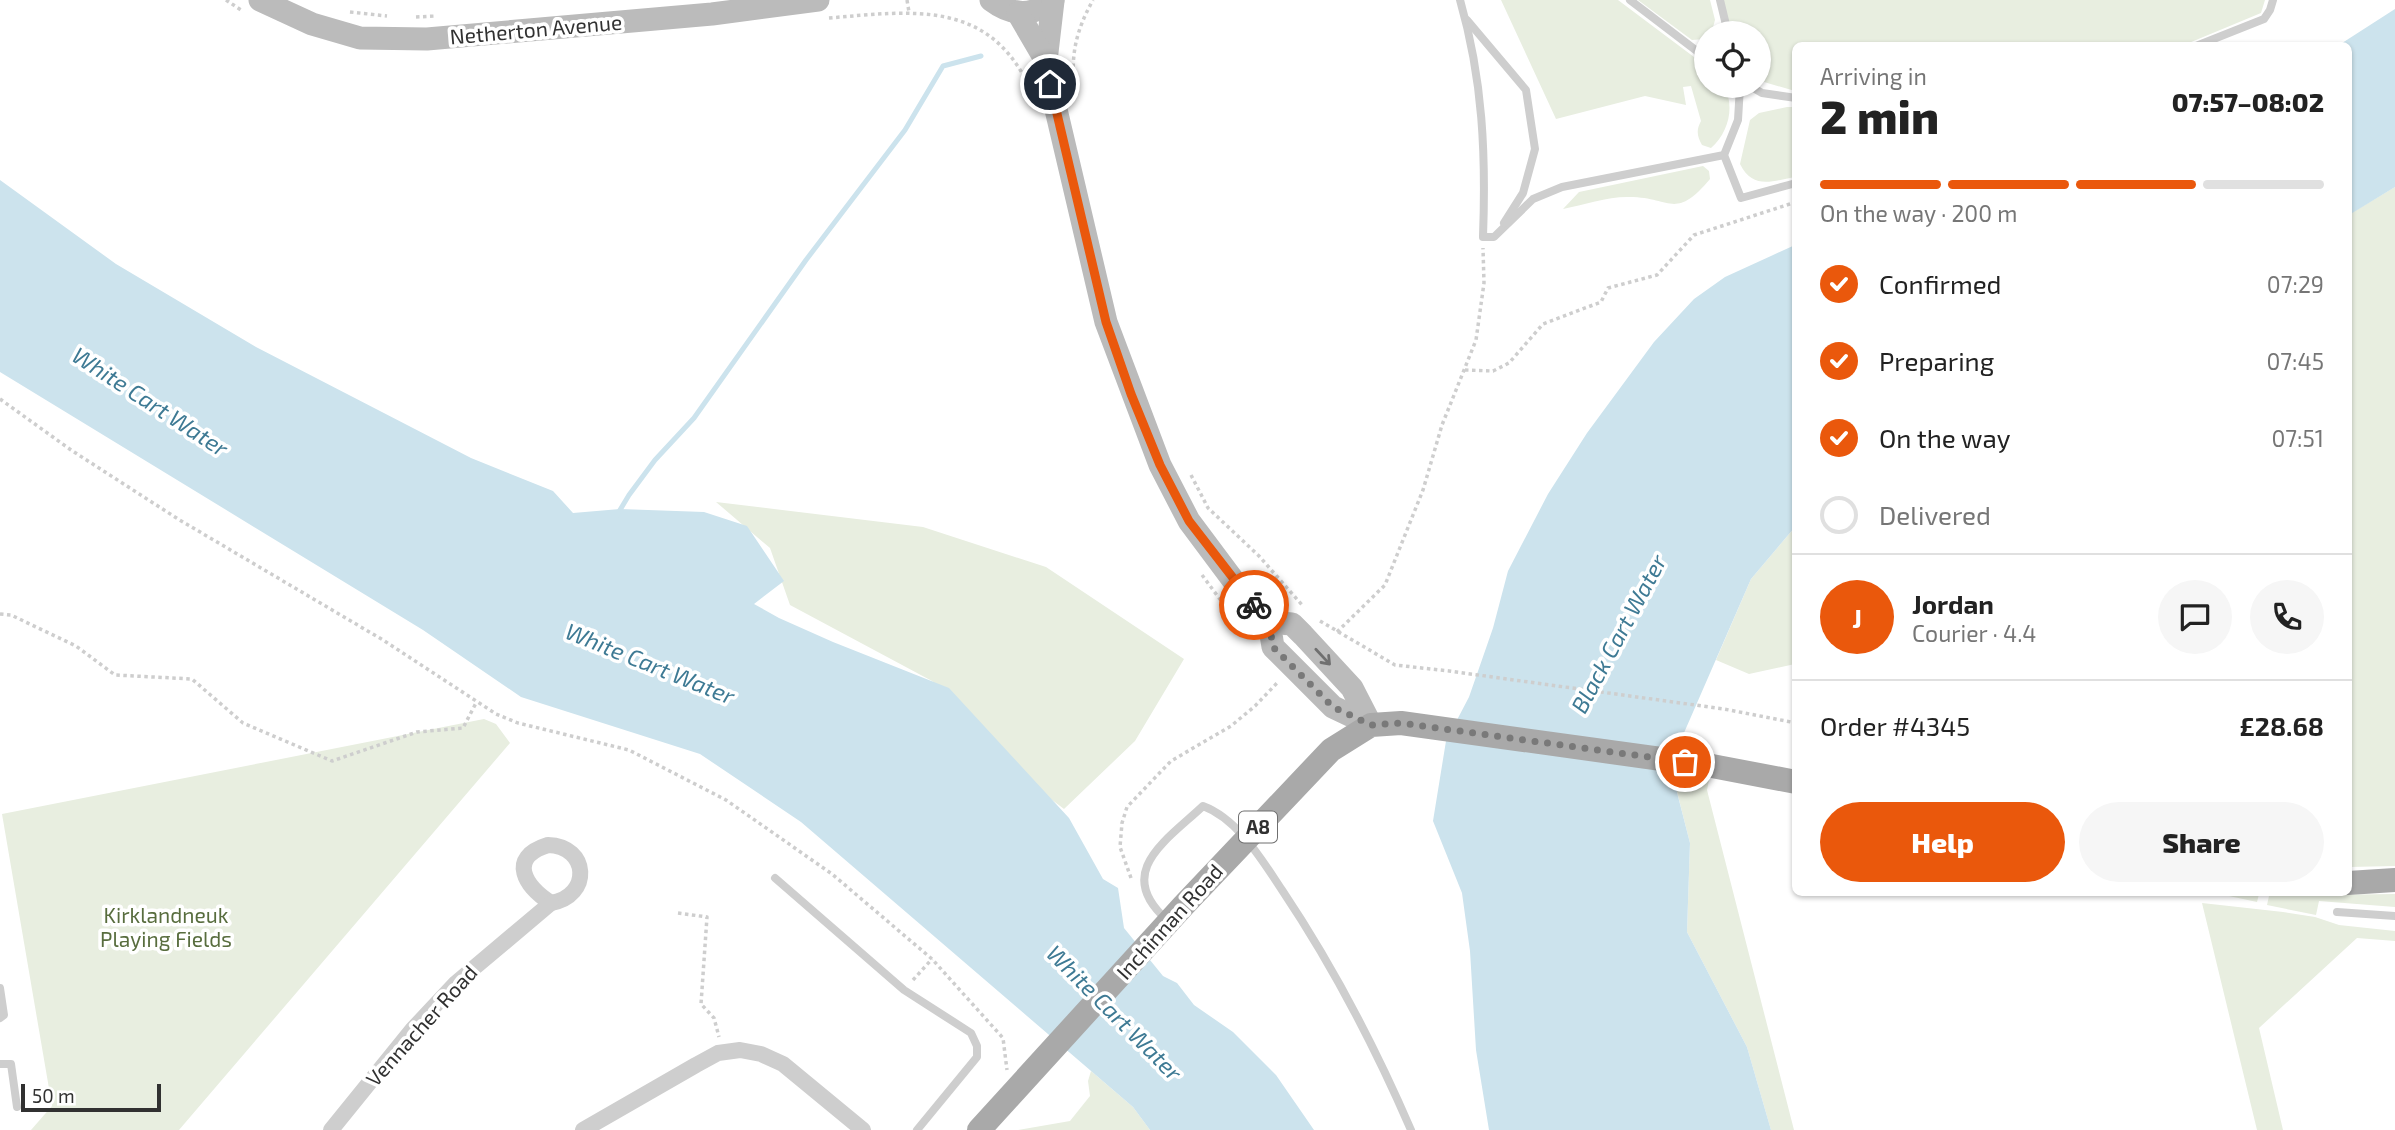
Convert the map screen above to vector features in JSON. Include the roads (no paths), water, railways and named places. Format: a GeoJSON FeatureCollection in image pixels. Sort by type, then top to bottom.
{"type":"FeatureCollection","features":[{"type":"Feature","properties":{"kind":"main road","name":"A8"},"geometry":{"type":"LineString","coordinates":[[1371,725],[1382,722],[1413,724],[1712,766],[1792,781]]}},
{"type":"Feature","properties":{"kind":"main road","name":"Inchinnan Road"},"geometry":{"type":"LineString","coordinates":[[979,1130],[1331,750],[1371,725]]}},
{"type":"Feature","properties":{"kind":"main road"},"geometry":{"type":"LineString","coordinates":[[2352,883],[2395,880]]}},
{"type":"Feature","properties":{"kind":"street"},"geometry":{"type":"LineString","coordinates":[[991,0],[1002,9],[1018,13],[1031,13],[1053,0]]}},
{"type":"Feature","properties":{"kind":"street"},"geometry":{"type":"LineString","coordinates":[[1046,61],[1053,0]]}},
{"type":"Feature","properties":{"kind":"street","name":"Netherton Avenue"},"geometry":{"type":"LineString","coordinates":[[252,6],[360,38],[427,39],[712,14],[820,10]]}},
{"type":"Feature","properties":{"kind":"street"},"geometry":{"type":"LineString","coordinates":[[1018,13],[1046,61],[1106,322],[1160,465],[1189,521],[1239,588],[1260,629],[1292,624],[1352,688],[1371,725]]}},
{"type":"Feature","properties":{"kind":"street","name":"Vennacher Road"},"geometry":{"type":"LineString","coordinates":[[331,1130],[412,1030],[456,983],[551,903]]}},
{"type":"Feature","properties":{"kind":"street"},"geometry":{"type":"LineString","coordinates":[[583,1130],[696,1065],[724,1052],[740,1050],[761,1054],[783,1065],[863,1130]]}},
{"type":"Feature","properties":{"kind":"lane"},"geometry":{"type":"LineString","coordinates":[[1460,0],[1477,65],[1482,113],[1485,174],[1483,237],[1494,237],[1533,199],[1562,187],[1724,155]]}},
{"type":"Feature","properties":{"kind":"lane"},"geometry":{"type":"LineString","coordinates":[[1630,0],[1694,49]]}},
{"type":"Feature","properties":{"kind":"lane"},"geometry":{"type":"LineString","coordinates":[[1720,0],[1725,21]]}},
{"type":"Feature","properties":{"kind":"lane"},"geometry":{"type":"LineString","coordinates":[[2206,42],[2264,19],[2273,0]]}},
{"type":"Feature","properties":{"kind":"lane"},"geometry":{"type":"LineString","coordinates":[[1465,17],[1525,90],[1535,149],[1523,192],[1494,237]]}},
{"type":"Feature","properties":{"kind":"lane"},"geometry":{"type":"LineString","coordinates":[[1771,94],[1792,97]]}},
{"type":"Feature","properties":{"kind":"lane"},"geometry":{"type":"LineString","coordinates":[[1739,98],[1738,120],[1724,155],[1741,198],[1792,184]]}},
{"type":"Feature","properties":{"kind":"lane"},"geometry":{"type":"LineString","coordinates":[[1169,922],[1158,912],[1142,883],[1145,869],[1156,850],[1203,806],[1214,810],[1233,826],[1263,861],[1316,940],[1355,1011],[1411,1130]]}},
{"type":"Feature","properties":{"kind":"lane"},"geometry":{"type":"LineString","coordinates":[[775,878],[904,990],[971,1033],[977,1046],[977,1057],[917,1130]]}},
{"type":"Feature","properties":{"kind":"lane"},"geometry":{"type":"LineString","coordinates":[[2337,912],[2395,916]]}},
{"type":"Feature","properties":{"kind":"lane"},"geometry":{"type":"LineString","coordinates":[[0,988],[4,1015],[0,1018]]}},
{"type":"Feature","properties":{"kind":"lane"},"geometry":{"type":"LineString","coordinates":[[0,1064],[11,1064],[17,1107]]}},
{"type":"Feature","properties":{"kind":"water"},"geometry":{"type":"Polygon","coordinates":[[[2395,9],[2395,187],[2352,213],[2352,42],[2344,42],[2395,9]]]}},
{"type":"Feature","properties":{"kind":"water","name":"White Cart Water"},"geometry":{"type":"Polygon","coordinates":[[[0,180],[116,264],[256,347],[471,458],[553,491],[573,513],[620,509],[704,512],[747,526],[784,581],[754,604],[833,642],[949,688],[1069,818],[1103,879],[1118,888],[1124,928],[1163,976],[1177,983],[1194,1005],[1233,1032],[1276,1075],[1314,1130],[1150,1130],[1133,1107],[801,822],[700,754],[521,697],[423,630],[0,372],[0,180]]]}},
{"type":"Feature","properties":{"kind":"water","name":"Black Cart Water"},"geometry":{"type":"Polygon","coordinates":[[[1792,246],[1792,531],[1751,579],[1670,765],[1690,843],[1687,932],[1747,1047],[1771,1130],[1489,1130],[1476,1050],[1470,951],[1462,893],[1433,821],[1446,741],[1469,697],[1493,628],[1508,571],[1548,494],[1587,433],[1654,342],[1694,299],[1725,277],[1792,246]]]}},
{"type":"Feature","properties":{"kind":"waterway"},"geometry":{"type":"LineString","coordinates":[[617,515],[655,460],[694,418],[806,260],[905,130],[943,66],[981,56]]}},
{"type":"Feature","properties":{"kind":"park label","name":"Kirklandneuk Playing Fields"},"geometry":{"type":"Point","coordinates":[166,928]}}]}
